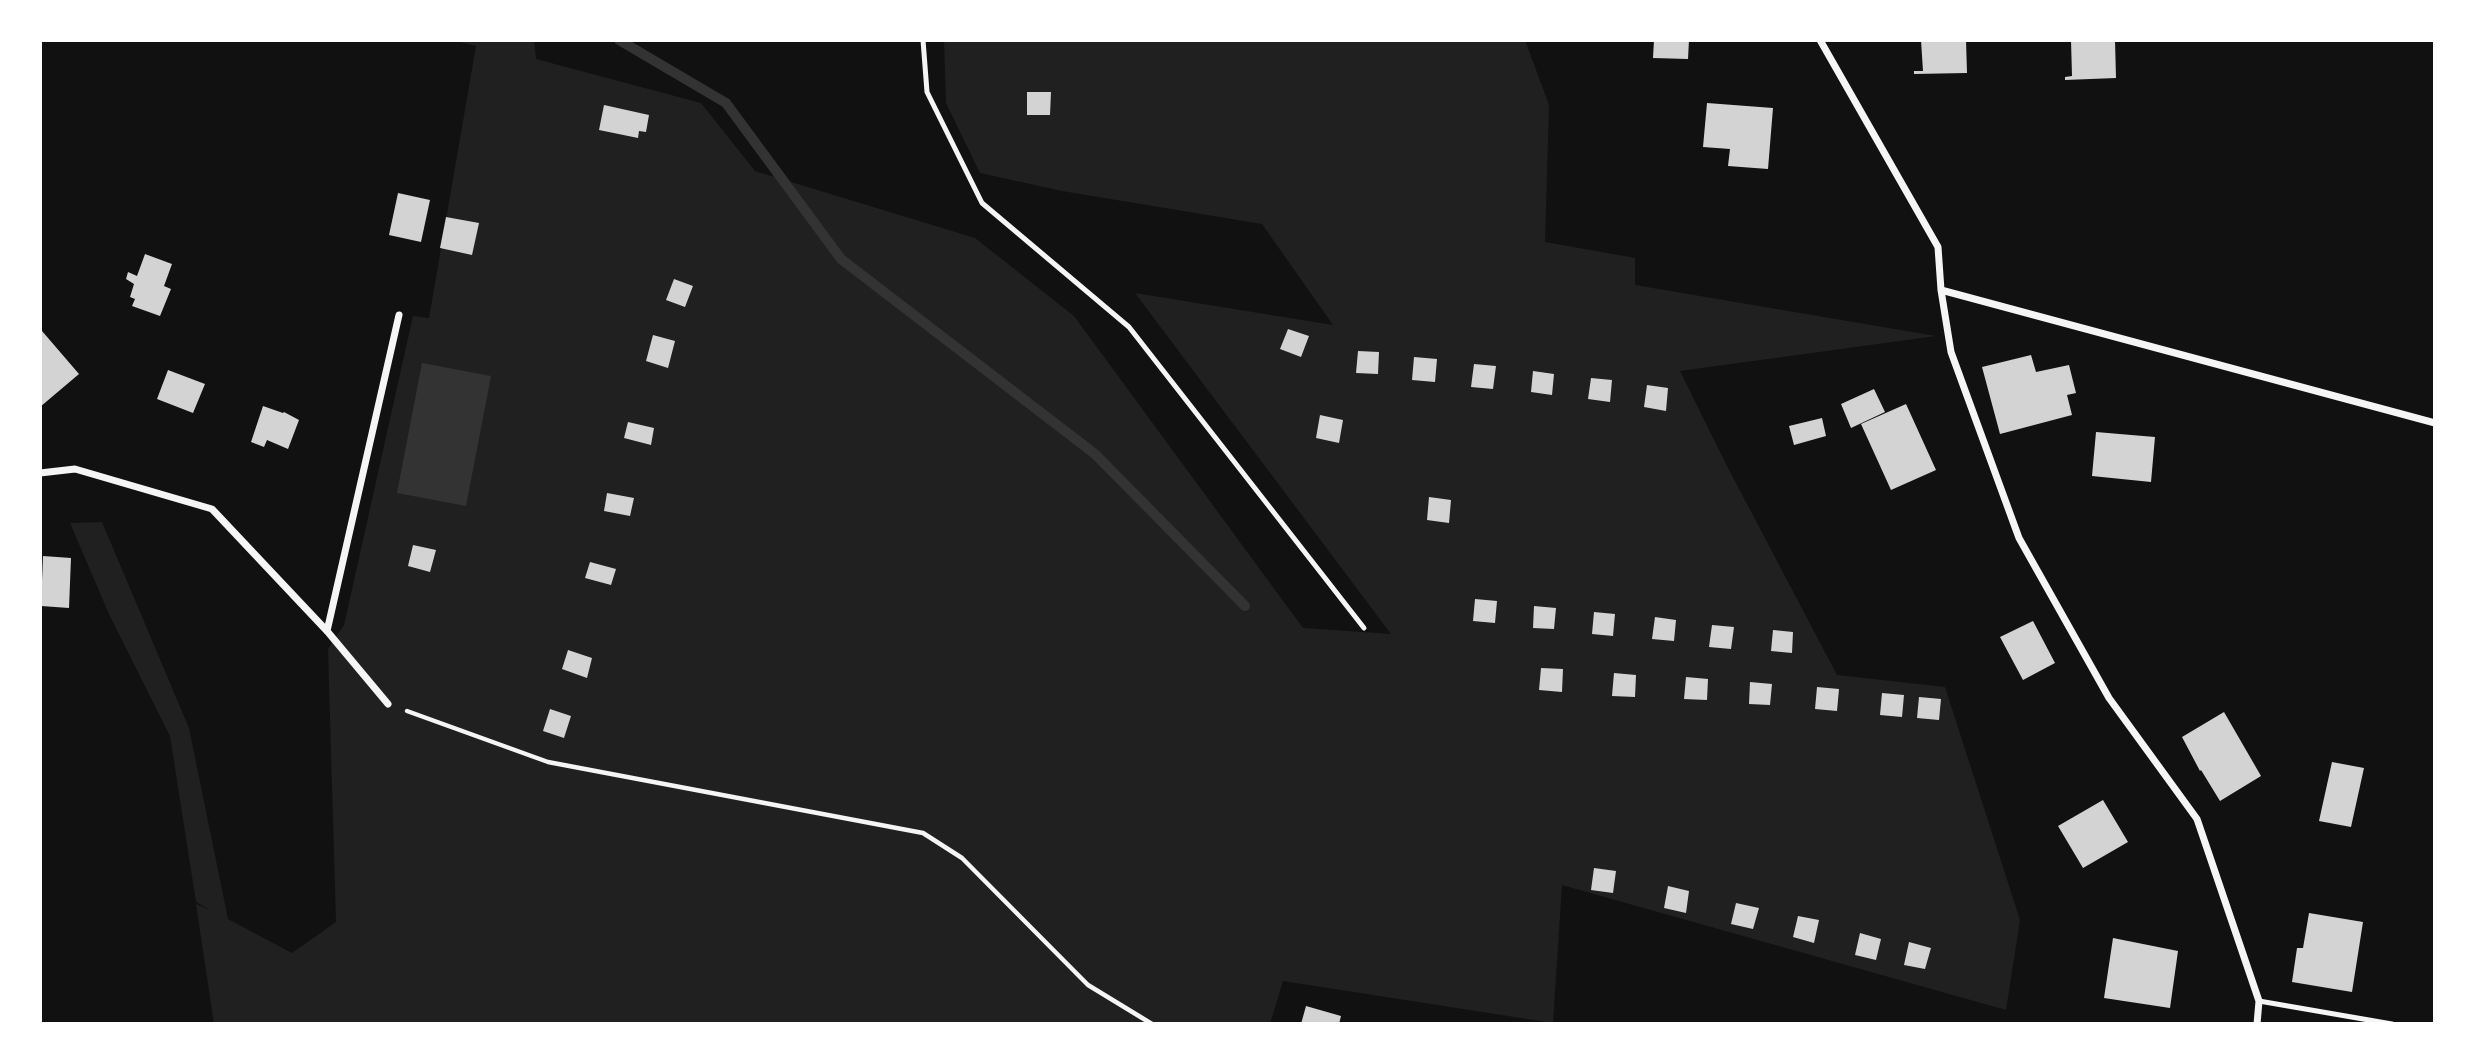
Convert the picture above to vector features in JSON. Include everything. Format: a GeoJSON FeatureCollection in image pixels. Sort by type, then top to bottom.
{"type":"FeatureCollection","features":[{"type":"Feature","properties":{"kind":"street"},"geometry":{"type":"LineString","coordinates":[[1820,40],[1938,247],[1941,290],[1951,352],[2019,538],[2109,698],[2197,819],[2259,1000],[2257,1024]]}},
{"type":"Feature","properties":{"kind":"street"},"geometry":{"type":"LineString","coordinates":[[1941,290],[2435,423]]}},
{"type":"Feature","properties":{"kind":"street"},"geometry":{"type":"LineString","coordinates":[[327,631],[399,315]]}},
{"type":"Feature","properties":{"kind":"street"},"geometry":{"type":"LineString","coordinates":[[40,473],[75,469],[212,509],[327,631],[388,704]]}},
{"type":"Feature","properties":{"kind":"lane"},"geometry":{"type":"LineString","coordinates":[[923,40],[927,92],[982,203],[1129,327],[1364,628]]}},
{"type":"Feature","properties":{"kind":"lane"},"geometry":{"type":"LineString","coordinates":[[2259,1000],[2392,1024]]}},
{"type":"Feature","properties":{"kind":"path"},"geometry":{"type":"LineString","coordinates":[[388,704],[548,762],[923,832],[962,858],[1088,985],[1152,1024]]}},
{"type":"Feature","properties":{"kind":"shaded area"},"geometry":{"type":"Polygon","coordinates":[[[452,40],[534,40],[536,59],[701,103],[755,171],[975,238],[1074,316],[1303,628],[1391,634],[1135,293],[1333,325],[1262,224],[1062,191],[980,173],[946,103],[944,40],[1525,40],[1549,105],[1545,242],[1635,258],[1635,285],[1936,336],[1680,371],[1837,675],[1945,687],[2020,920],[2006,1010],[1562,885],[1553,1023],[1283,981],[1270,1024],[214,1024],[196,904],[210,910],[196,902],[170,736],[109,614],[70,523],[102,522],[189,728],[228,919],[292,953],[336,922],[328,649],[344,625],[413,316],[429,318],[476,46],[452,40]]]}},
{"type":"Feature","properties":{"kind":"shaded area"},"geometry":{"type":"Polygon","coordinates":[[[422,363],[491,376],[466,506],[397,493],[422,363]]]}},
{"type":"Feature","properties":{"kind":"building"},"geometry":{"type":"Polygon","coordinates":[[[1654,40],[1689,40],[1688,59],[1653,58],[1654,40]]]}},
{"type":"Feature","properties":{"kind":"building"},"geometry":{"type":"Polygon","coordinates":[[[1921,40],[1966,40],[1967,73],[1914,74],[1914,71],[1923,71],[1921,40]]]}},
{"type":"Feature","properties":{"kind":"building"},"geometry":{"type":"Polygon","coordinates":[[[2071,40],[2115,40],[2116,78],[2065,80],[2065,77],[2072,76],[2071,40]]]}},
{"type":"Feature","properties":{"kind":"building"},"geometry":{"type":"Polygon","coordinates":[[[1027,92],[1051,92],[1050,115],[1027,115],[1027,92]]]}},
{"type":"Feature","properties":{"kind":"building"},"geometry":{"type":"Polygon","coordinates":[[[1707,103],[1773,108],[1768,169],[1728,166],[1730,149],[1703,147],[1707,103]]]}},
{"type":"Feature","properties":{"kind":"building"},"geometry":{"type":"Polygon","coordinates":[[[604,105],[649,115],[646,132],[639,131],[638,138],[599,130],[604,105]]]}},
{"type":"Feature","properties":{"kind":"building"},"geometry":{"type":"Polygon","coordinates":[[[398,193],[430,200],[421,242],[389,235],[398,193]]]}},
{"type":"Feature","properties":{"kind":"building"},"geometry":{"type":"Polygon","coordinates":[[[446,217],[479,223],[472,255],[440,248],[446,217]]]}},
{"type":"Feature","properties":{"kind":"building"},"geometry":{"type":"Polygon","coordinates":[[[145,254],[172,264],[164,286],[171,289],[160,316],[132,306],[135,299],[130,297],[134,284],[126,279],[128,272],[137,276],[145,254]]]}},
{"type":"Feature","properties":{"kind":"building"},"geometry":{"type":"Polygon","coordinates":[[[674,279],[693,286],[685,307],[666,300],[674,279]]]}},
{"type":"Feature","properties":{"kind":"building"},"geometry":{"type":"Polygon","coordinates":[[[1288,329],[1309,336],[1301,357],[1280,349],[1288,329]]]}},
{"type":"Feature","properties":{"kind":"building"},"geometry":{"type":"Polygon","coordinates":[[[42,331],[79,374],[40,407],[40,333],[42,331]]]}},
{"type":"Feature","properties":{"kind":"building"},"geometry":{"type":"Polygon","coordinates":[[[653,335],[675,341],[668,368],[646,361],[653,335]]]}},
{"type":"Feature","properties":{"kind":"building"},"geometry":{"type":"Polygon","coordinates":[[[1358,351],[1379,352],[1378,374],[1356,373],[1358,351]]]}},
{"type":"Feature","properties":{"kind":"building"},"geometry":{"type":"Polygon","coordinates":[[[2031,355],[2036,372],[2069,365],[2076,393],[2067,395],[2072,415],[2000,434],[1982,367],[2031,355]]]}},
{"type":"Feature","properties":{"kind":"building"},"geometry":{"type":"Polygon","coordinates":[[[1414,357],[1437,359],[1435,382],[1412,380],[1414,357]]]}},
{"type":"Feature","properties":{"kind":"building"},"geometry":{"type":"Polygon","coordinates":[[[1474,364],[1496,366],[1493,389],[1471,387],[1474,364]]]}},
{"type":"Feature","properties":{"kind":"building"},"geometry":{"type":"Polygon","coordinates":[[[168,370],[205,384],[193,413],[157,399],[168,370]]]}},
{"type":"Feature","properties":{"kind":"building"},"geometry":{"type":"Polygon","coordinates":[[[1533,371],[1554,374],[1552,395],[1531,392],[1533,371]]]}},
{"type":"Feature","properties":{"kind":"building"},"geometry":{"type":"Polygon","coordinates":[[[1591,378],[1612,380],[1610,402],[1588,399],[1591,378]]]}},
{"type":"Feature","properties":{"kind":"building"},"geometry":{"type":"Polygon","coordinates":[[[1647,385],[1668,388],[1666,411],[1644,407],[1647,385]]]}},
{"type":"Feature","properties":{"kind":"building"},"geometry":{"type":"Polygon","coordinates":[[[1874,389],[1885,412],[1851,428],[1841,404],[1874,389]]]}},
{"type":"Feature","properties":{"kind":"building"},"geometry":{"type":"Polygon","coordinates":[[[1906,404],[1936,470],[1891,490],[1861,424],[1906,404]]]}},
{"type":"Feature","properties":{"kind":"building"},"geometry":{"type":"Polygon","coordinates":[[[263,406],[299,420],[288,449],[267,440],[264,447],[251,442],[263,406]]]}},
{"type":"Feature","properties":{"kind":"building"},"geometry":{"type":"Polygon","coordinates":[[[1320,415],[1343,420],[1339,443],[1316,438],[1320,415]]]}},
{"type":"Feature","properties":{"kind":"building"},"geometry":{"type":"Polygon","coordinates":[[[1822,418],[1826,436],[1794,445],[1789,426],[1822,418]]]}},
{"type":"Feature","properties":{"kind":"building"},"geometry":{"type":"Polygon","coordinates":[[[628,422],[654,428],[651,445],[624,438],[628,422]]]}},
{"type":"Feature","properties":{"kind":"building"},"geometry":{"type":"Polygon","coordinates":[[[2096,432],[2155,437],[2151,482],[2092,476],[2096,432]]]}},
{"type":"Feature","properties":{"kind":"building"},"geometry":{"type":"Polygon","coordinates":[[[607,493],[634,498],[630,516],[604,511],[607,493]]]}},
{"type":"Feature","properties":{"kind":"building"},"geometry":{"type":"Polygon","coordinates":[[[1429,497],[1451,500],[1449,523],[1427,520],[1429,497]]]}},
{"type":"Feature","properties":{"kind":"building"},"geometry":{"type":"Polygon","coordinates":[[[413,545],[436,550],[430,572],[408,566],[413,545]]]}},
{"type":"Feature","properties":{"kind":"building"},"geometry":{"type":"Polygon","coordinates":[[[43,556],[71,558],[69,608],[41,606],[43,556]]]}},
{"type":"Feature","properties":{"kind":"building"},"geometry":{"type":"Polygon","coordinates":[[[590,562],[616,569],[611,585],[585,578],[590,562]]]}},
{"type":"Feature","properties":{"kind":"building"},"geometry":{"type":"Polygon","coordinates":[[[1475,599],[1497,601],[1495,623],[1473,621],[1475,599]]]}},
{"type":"Feature","properties":{"kind":"building"},"geometry":{"type":"Polygon","coordinates":[[[1534,606],[1556,608],[1554,629],[1533,628],[1534,606]]]}},
{"type":"Feature","properties":{"kind":"building"},"geometry":{"type":"Polygon","coordinates":[[[1594,612],[1615,614],[1613,636],[1592,634],[1594,612]]]}},
{"type":"Feature","properties":{"kind":"building"},"geometry":{"type":"Polygon","coordinates":[[[1655,617],[1676,620],[1674,641],[1652,639],[1655,617]]]}},
{"type":"Feature","properties":{"kind":"building"},"geometry":{"type":"Polygon","coordinates":[[[2033,621],[2055,663],[2023,680],[2000,637],[2033,621]]]}},
{"type":"Feature","properties":{"kind":"building"},"geometry":{"type":"Polygon","coordinates":[[[1712,625],[1734,627],[1731,649],[1709,647],[1712,625]]]}},
{"type":"Feature","properties":{"kind":"building"},"geometry":{"type":"Polygon","coordinates":[[[1773,630],[1793,632],[1792,653],[1771,651],[1773,630]]]}},
{"type":"Feature","properties":{"kind":"building"},"geometry":{"type":"Polygon","coordinates":[[[568,650],[592,658],[587,678],[562,669],[568,650]]]}},
{"type":"Feature","properties":{"kind":"building"},"geometry":{"type":"Polygon","coordinates":[[[1541,668],[1563,669],[1562,692],[1539,690],[1541,668]]]}},
{"type":"Feature","properties":{"kind":"building"},"geometry":{"type":"Polygon","coordinates":[[[1614,673],[1636,675],[1635,697],[1612,696],[1614,673]]]}},
{"type":"Feature","properties":{"kind":"building"},"geometry":{"type":"Polygon","coordinates":[[[1686,677],[1708,679],[1707,700],[1684,699],[1686,677]]]}},
{"type":"Feature","properties":{"kind":"building"},"geometry":{"type":"Polygon","coordinates":[[[1750,682],[1772,684],[1770,705],[1749,704],[1750,682]]]}},
{"type":"Feature","properties":{"kind":"building"},"geometry":{"type":"Polygon","coordinates":[[[1817,687],[1839,689],[1837,711],[1815,709],[1817,687]]]}},
{"type":"Feature","properties":{"kind":"building"},"geometry":{"type":"Polygon","coordinates":[[[1882,693],[1904,695],[1902,717],[1880,715],[1882,693]]]}},
{"type":"Feature","properties":{"kind":"building"},"geometry":{"type":"Polygon","coordinates":[[[1919,697],[1941,699],[1939,720],[1917,718],[1919,697]]]}},
{"type":"Feature","properties":{"kind":"building"},"geometry":{"type":"Polygon","coordinates":[[[550,709],[571,716],[564,738],[543,731],[550,709]]]}},
{"type":"Feature","properties":{"kind":"building"},"geometry":{"type":"Polygon","coordinates":[[[2224,712],[2261,776],[2220,801],[2182,737],[2224,712]]]}},
{"type":"Feature","properties":{"kind":"building"},"geometry":{"type":"Polygon","coordinates":[[[2332,762],[2364,768],[2351,827],[2319,821],[2332,762]]]}},
{"type":"Feature","properties":{"kind":"building"},"geometry":{"type":"Polygon","coordinates":[[[2103,800],[2128,842],[2083,868],[2058,826],[2103,800]]]}},
{"type":"Feature","properties":{"kind":"building"},"geometry":{"type":"Polygon","coordinates":[[[1594,868],[1616,871],[1613,893],[1591,890],[1594,868]]]}},
{"type":"Feature","properties":{"kind":"building"},"geometry":{"type":"Polygon","coordinates":[[[1668,886],[1689,891],[1686,913],[1664,908],[1668,886]]]}},
{"type":"Feature","properties":{"kind":"building"},"geometry":{"type":"Polygon","coordinates":[[[1736,903],[1759,908],[1753,929],[1731,924],[1736,903]]]}},
{"type":"Feature","properties":{"kind":"building"},"geometry":{"type":"Polygon","coordinates":[[[2309,913],[2363,922],[2352,992],[2292,982],[2297,948],[2303,948],[2309,913]]]}},
{"type":"Feature","properties":{"kind":"building"},"geometry":{"type":"Polygon","coordinates":[[[1798,916],[1819,920],[1814,943],[1793,937],[1798,916]]]}},
{"type":"Feature","properties":{"kind":"building"},"geometry":{"type":"Polygon","coordinates":[[[1860,933],[1881,939],[1876,960],[1855,955],[1860,933]]]}},
{"type":"Feature","properties":{"kind":"building"},"geometry":{"type":"Polygon","coordinates":[[[2113,938],[2178,951],[2170,1008],[2104,998],[2113,938]]]}},
{"type":"Feature","properties":{"kind":"building"},"geometry":{"type":"Polygon","coordinates":[[[1909,942],[1931,948],[1925,969],[1904,965],[1909,942]]]}},
{"type":"Feature","properties":{"kind":"building"},"geometry":{"type":"Polygon","coordinates":[[[1306,1006],[1341,1016],[1339,1024],[1301,1024],[1306,1006]]]}},
{"type":"Feature","properties":{"kind":"waterway"},"geometry":{"type":"LineString","coordinates":[[619,40],[726,103],[841,259],[1095,454],[1245,606]]}}]}
